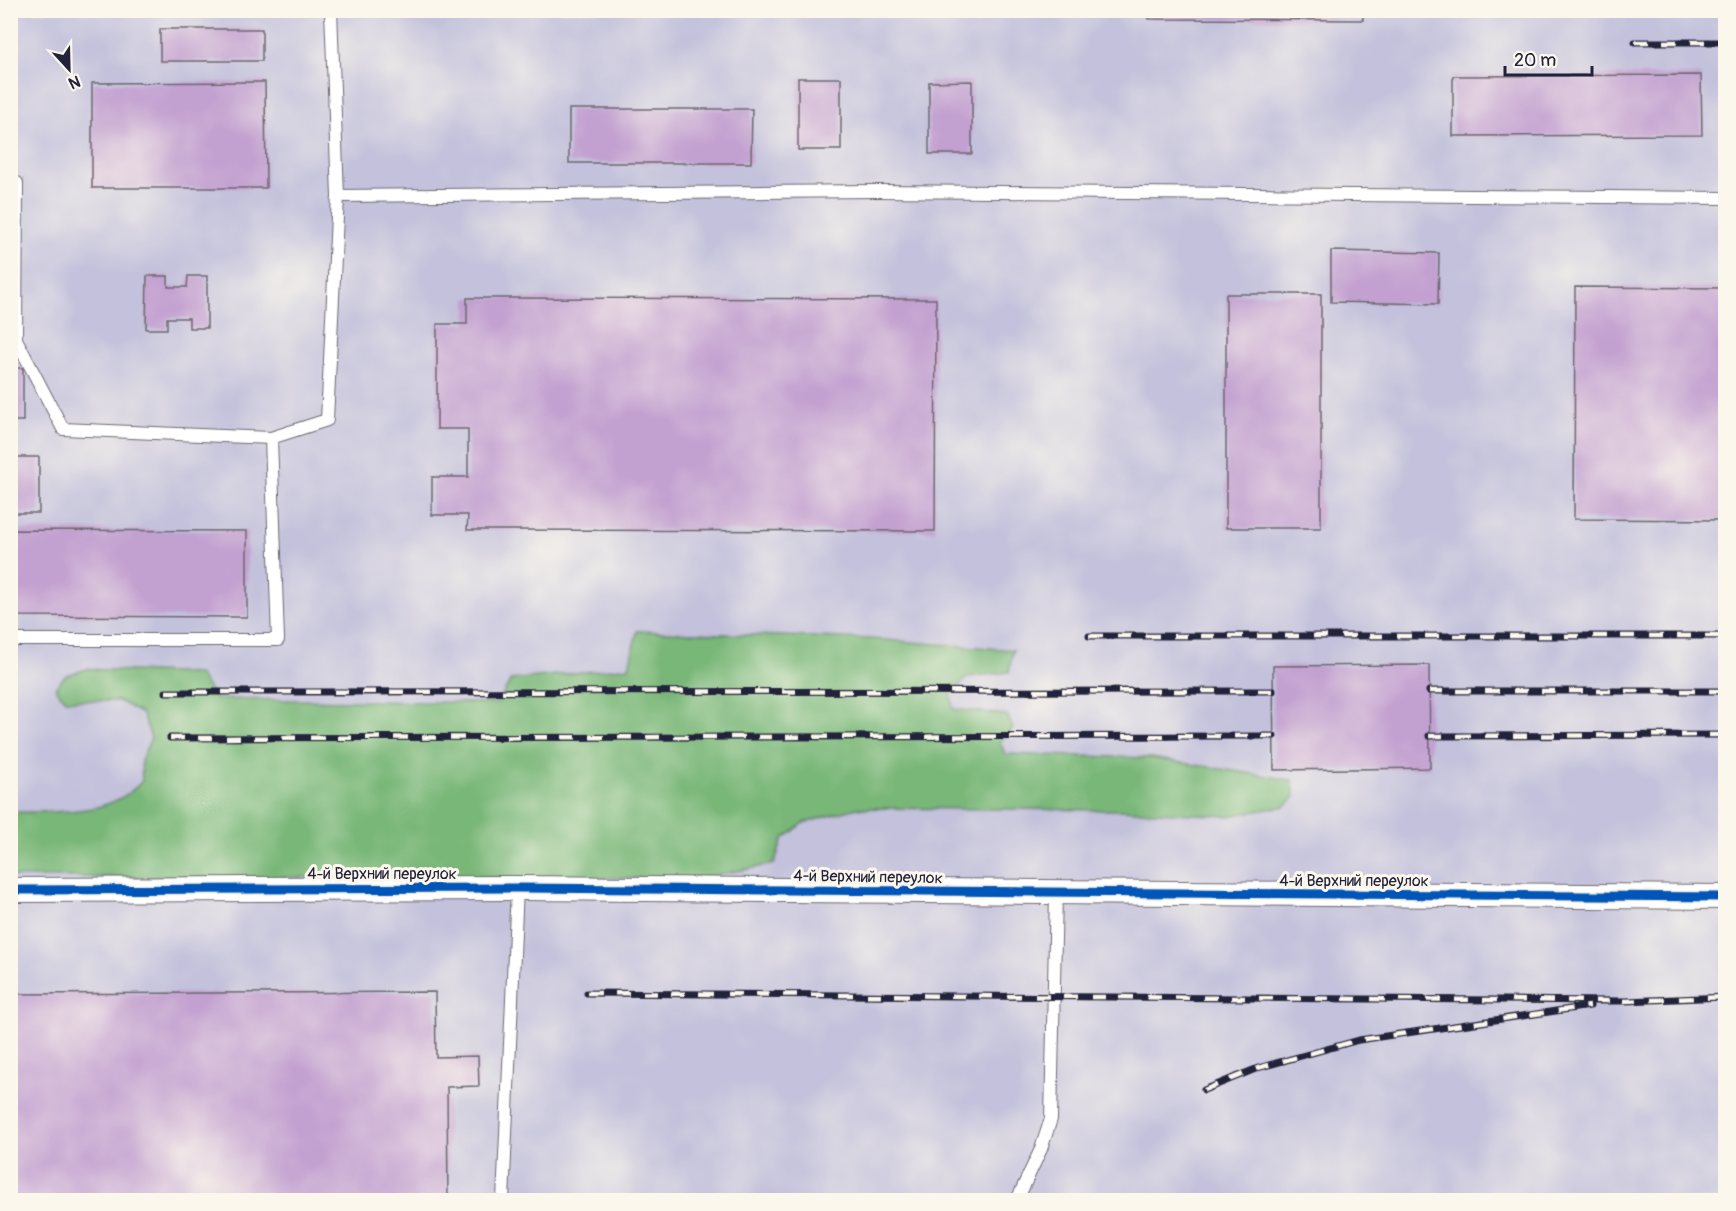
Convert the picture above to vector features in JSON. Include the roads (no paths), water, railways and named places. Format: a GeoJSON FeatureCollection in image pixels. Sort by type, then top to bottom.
{"type":"FeatureCollection","features":[{"type":"Feature","properties":{"kind":"street","name":"4-й Верхний переулок"},"geometry":{"type":"LineString","coordinates":[[10,890],[517,888],[1725,897]]}},
{"type":"Feature","properties":{"kind":"lane"},"geometry":{"type":"LineString","coordinates":[[17,183],[16,339],[63,429],[271,438],[327,420],[338,196],[331,10]]}},
{"type":"Feature","properties":{"kind":"lane"},"geometry":{"type":"LineString","coordinates":[[338,196],[888,191],[1725,198]]}},
{"type":"Feature","properties":{"kind":"lane"},"geometry":{"type":"LineString","coordinates":[[10,640],[278,639],[271,438]]}},
{"type":"Feature","properties":{"kind":"lane"},"geometry":{"type":"LineString","coordinates":[[503,1200],[517,888]]}},
{"type":"Feature","properties":{"kind":"lane"},"geometry":{"type":"LineString","coordinates":[[1017,1200],[1041,1149],[1051,1119],[1056,893]]}},
{"type":"Feature","properties":{"kind":"railway"},"geometry":{"type":"LineString","coordinates":[[1635,42],[1726,42]]}},
{"type":"Feature","properties":{"kind":"railway"},"geometry":{"type":"LineString","coordinates":[[1089,636],[1726,636]]}},
{"type":"Feature","properties":{"kind":"railway"},"geometry":{"type":"LineString","coordinates":[[166,692],[1273,691]]}},
{"type":"Feature","properties":{"kind":"railway"},"geometry":{"type":"LineString","coordinates":[[1429,691],[1726,691]]}},
{"type":"Feature","properties":{"kind":"railway"},"geometry":{"type":"LineString","coordinates":[[1429,736],[1726,735]]}},
{"type":"Feature","properties":{"kind":"railway"},"geometry":{"type":"LineString","coordinates":[[170,738],[1274,736]]}},
{"type":"Feature","properties":{"kind":"railway"},"geometry":{"type":"LineString","coordinates":[[587,993],[1625,1001],[1726,997]]}},
{"type":"Feature","properties":{"kind":"railway"},"geometry":{"type":"LineString","coordinates":[[1204,1090],[1258,1068],[1359,1040],[1590,1006]]}}]}
